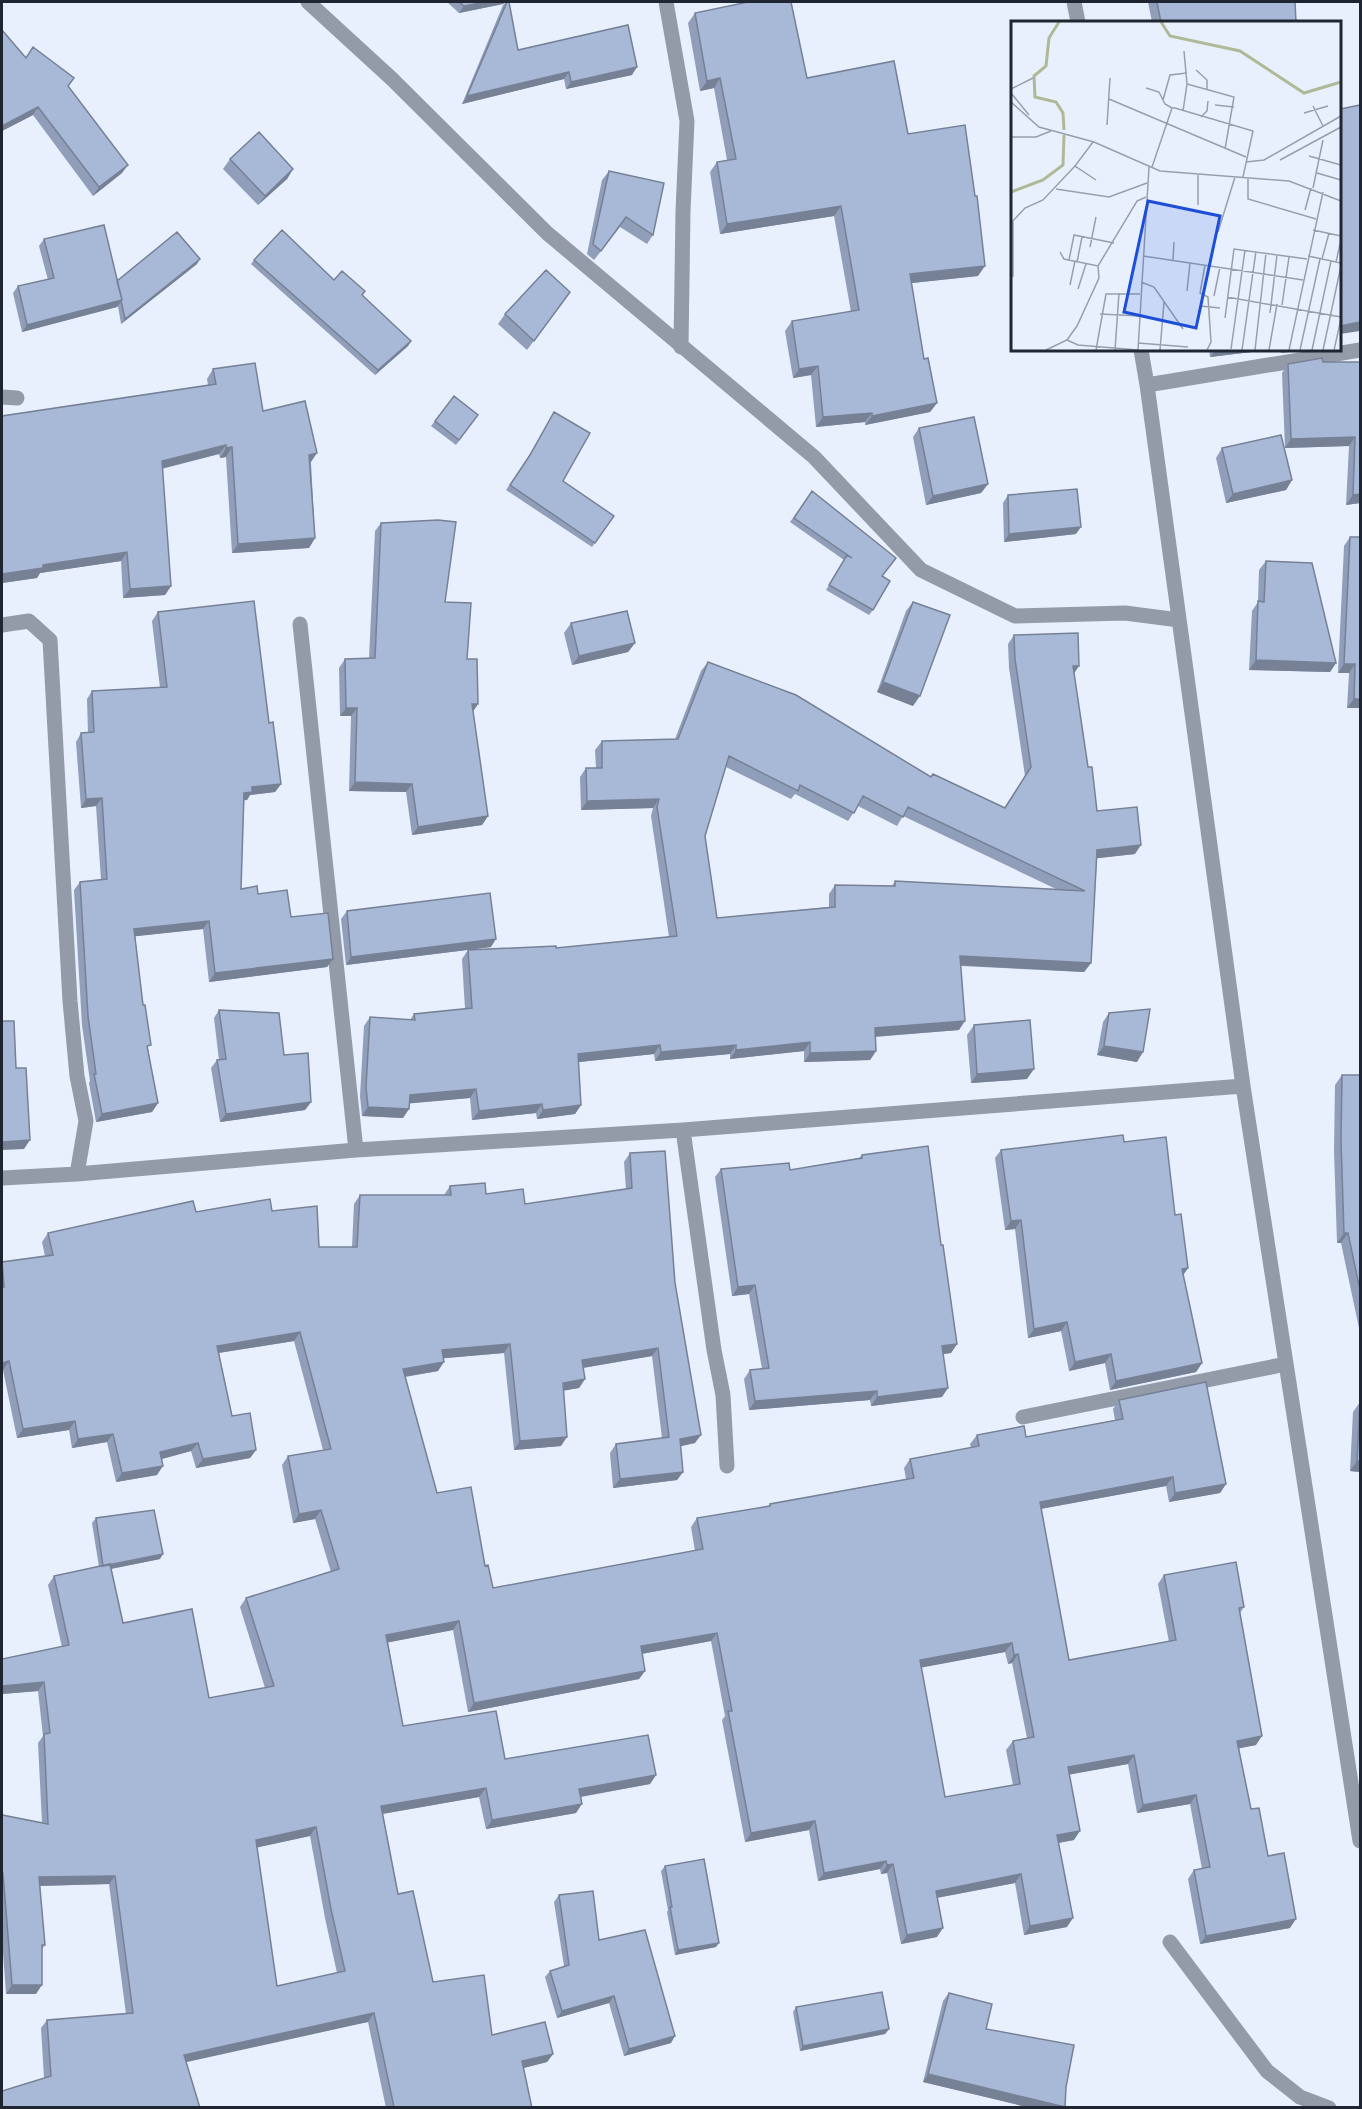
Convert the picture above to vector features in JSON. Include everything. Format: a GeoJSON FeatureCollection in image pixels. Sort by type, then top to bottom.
{"type":"FeatureCollection","features":[{"type":"Feature","properties":{"kind":"street"},"geometry":{"type":"LineString","coordinates":[[308,2],[392,79],[547,233],[814,457],[921,570],[1015,616],[1125,613],[1179,620]]}},
{"type":"Feature","properties":{"kind":"street"},"geometry":{"type":"LineString","coordinates":[[666,2],[687,121],[682,211],[681,346]]}},
{"type":"Feature","properties":{"kind":"street"},"geometry":{"type":"LineString","coordinates":[[1074,2],[1078,21]]}},
{"type":"Feature","properties":{"kind":"street"},"geometry":{"type":"LineString","coordinates":[[1148,385],[1360,350]]}},
{"type":"Feature","properties":{"kind":"street"},"geometry":{"type":"LineString","coordinates":[[1141,351],[1148,385],[1243,1086],[1360,1841]]}},
{"type":"Feature","properties":{"kind":"street"},"geometry":{"type":"LineString","coordinates":[[2,626],[29,621],[50,640],[70,1001],[77,1076],[86,1121],[77,1174]]}},
{"type":"Feature","properties":{"kind":"street"},"geometry":{"type":"LineString","coordinates":[[300,624],[356,1150]]}},
{"type":"Feature","properties":{"kind":"street"},"geometry":{"type":"LineString","coordinates":[[2,1178],[77,1174],[356,1150],[683,1130],[1243,1086]]}},
{"type":"Feature","properties":{"kind":"street"},"geometry":{"type":"LineString","coordinates":[[683,1130],[714,1350],[723,1395],[727,1466]]}},
{"type":"Feature","properties":{"kind":"street"},"geometry":{"type":"LineString","coordinates":[[1023,1418],[1286,1364]]}},
{"type":"Feature","properties":{"kind":"street"},"geometry":{"type":"LineString","coordinates":[[1170,1942],[1267,2072],[1300,2097],[1329,2108]]}},
{"type":"Feature","properties":{"kind":"building"},"geometry":{"type":"Polygon","coordinates":[[[459,2],[486,2],[464,6],[459,2]]]}},
{"type":"Feature","properties":{"kind":"building"},"geometry":{"type":"Polygon","coordinates":[[[507,2],[509,2],[518,50],[628,25],[637,67],[571,82],[569,72],[467,96],[507,2]]]}},
{"type":"Feature","properties":{"kind":"building"},"geometry":{"type":"Polygon","coordinates":[[[748,2],[791,2],[807,78],[894,61],[908,134],[965,125],[975,196],[977,196],[985,266],[910,274],[924,359],[928,358],[937,403],[872,416],[872,413],[823,417],[818,366],[799,369],[792,321],[859,310],[841,206],[727,224],[717,162],[736,159],[720,78],[707,81],[695,13],[748,2]]]}},
{"type":"Feature","properties":{"kind":"building"},"geometry":{"type":"Polygon","coordinates":[[[1157,2],[1295,2],[1296,21],[1161,21],[1157,2]]]}},
{"type":"Feature","properties":{"kind":"building"},"geometry":{"type":"Polygon","coordinates":[[[2,30],[26,58],[33,47],[74,78],[68,86],[128,165],[99,187],[38,107],[2,126],[2,30]]]}},
{"type":"Feature","properties":{"kind":"building"},"geometry":{"type":"Polygon","coordinates":[[[1360,105],[1360,322],[1341,326],[1341,109],[1360,105]]]}},
{"type":"Feature","properties":{"kind":"building"},"geometry":{"type":"Polygon","coordinates":[[[259,132],[293,169],[265,196],[230,159],[259,132]]]}},
{"type":"Feature","properties":{"kind":"building"},"geometry":{"type":"Polygon","coordinates":[[[609,171],[664,183],[653,235],[626,217],[601,251],[593,244],[609,171]]]}},
{"type":"Feature","properties":{"kind":"building"},"geometry":{"type":"Polygon","coordinates":[[[104,225],[122,300],[27,325],[18,286],[54,278],[44,239],[104,225]]]}},
{"type":"Feature","properties":{"kind":"building"},"geometry":{"type":"Polygon","coordinates":[[[282,230],[334,280],[342,271],[365,291],[362,295],[411,341],[378,370],[254,260],[282,230]]]}},
{"type":"Feature","properties":{"kind":"building"},"geometry":{"type":"Polygon","coordinates":[[[177,232],[200,259],[125,319],[117,281],[177,232]]]}},
{"type":"Feature","properties":{"kind":"building"},"geometry":{"type":"Polygon","coordinates":[[[546,270],[570,292],[534,341],[505,314],[546,270]]]}},
{"type":"Feature","properties":{"kind":"building"},"geometry":{"type":"Polygon","coordinates":[[[1322,358],[1323,362],[1360,362],[1360,494],[1353,495],[1355,437],[1291,439],[1288,364],[1322,358]]]}},
{"type":"Feature","properties":{"kind":"building"},"geometry":{"type":"Polygon","coordinates":[[[255,363],[263,411],[305,401],[317,453],[309,455],[315,538],[238,544],[232,447],[226,448],[226,445],[162,461],[171,586],[130,589],[127,552],[2,574],[2,416],[216,384],[213,369],[255,363]]]}},
{"type":"Feature","properties":{"kind":"building"},"geometry":{"type":"Polygon","coordinates":[[[454,396],[478,415],[459,440],[435,421],[454,396]]]}},
{"type":"Feature","properties":{"kind":"building"},"geometry":{"type":"Polygon","coordinates":[[[554,412],[590,433],[563,481],[614,516],[595,543],[510,485],[554,412]]]}},
{"type":"Feature","properties":{"kind":"building"},"geometry":{"type":"Polygon","coordinates":[[[974,417],[988,484],[933,496],[919,428],[974,417]]]}},
{"type":"Feature","properties":{"kind":"building"},"geometry":{"type":"Polygon","coordinates":[[[1281,435],[1292,480],[1233,494],[1222,448],[1281,435]]]}},
{"type":"Feature","properties":{"kind":"building"},"geometry":{"type":"Polygon","coordinates":[[[1077,489],[1081,527],[1009,534],[1008,495],[1077,489]]]}},
{"type":"Feature","properties":{"kind":"building"},"geometry":{"type":"Polygon","coordinates":[[[812,491],[896,558],[882,576],[890,581],[873,610],[829,585],[847,555],[852,558],[794,518],[812,491]]]}},
{"type":"Feature","properties":{"kind":"building"},"geometry":{"type":"Polygon","coordinates":[[[438,520],[456,522],[445,602],[471,603],[467,659],[477,659],[478,704],[472,704],[488,816],[418,827],[412,784],[355,782],[357,708],[346,708],[345,659],[375,658],[381,523],[438,520]]]}},
{"type":"Feature","properties":{"kind":"building"},"geometry":{"type":"Polygon","coordinates":[[[1350,537],[1360,537],[1360,699],[1354,699],[1355,664],[1344,664],[1350,537]]]}},
{"type":"Feature","properties":{"kind":"building"},"geometry":{"type":"Polygon","coordinates":[[[1266,561],[1312,563],[1336,663],[1256,660],[1258,601],[1264,602],[1266,561]]]}},
{"type":"Feature","properties":{"kind":"building"},"geometry":{"type":"Polygon","coordinates":[[[254,601],[269,723],[273,722],[281,784],[252,787],[252,792],[244,793],[241,889],[257,886],[258,894],[287,890],[291,917],[328,913],[333,959],[215,973],[209,921],[134,929],[143,1005],[145,1005],[151,1045],[147,1046],[158,1103],[102,1114],[94,1074],[96,1074],[88,1016],[80,882],[107,879],[102,798],[86,799],[81,733],[94,732],[92,691],[167,687],[158,612],[254,601]]]}},
{"type":"Feature","properties":{"kind":"building"},"geometry":{"type":"Polygon","coordinates":[[[913,602],[950,615],[920,696],[883,682],[913,602]]]}},
{"type":"Feature","properties":{"kind":"building"},"geometry":{"type":"Polygon","coordinates":[[[627,611],[635,643],[579,656],[571,623],[627,611]]]}},
{"type":"Feature","properties":{"kind":"building"},"geometry":{"type":"Polygon","coordinates":[[[1078,633],[1079,666],[1073,666],[1088,767],[1092,767],[1097,811],[1137,807],[1141,845],[1097,850],[1091,963],[960,956],[965,1021],[875,1028],[876,1051],[810,1053],[810,1042],[736,1050],[736,1045],[661,1052],[660,1045],[578,1054],[581,1105],[543,1110],[542,1104],[479,1111],[476,1089],[410,1095],[409,1109],[368,1107],[366,1087],[370,1017],[415,1020],[414,1014],[472,1008],[468,950],[556,946],[556,948],[677,936],[657,807],[659,799],[587,801],[586,768],[602,768],[602,741],[678,739],[708,662],[796,695],[931,777],[933,774],[1005,808],[1031,767],[1015,659],[1014,635],[1078,633]],[[729,756],[705,836],[717,918],[835,907],[835,885],[895,886],[895,881],[1085,891],[908,807],[903,817],[863,796],[854,813],[800,785],[798,791],[729,756]]]}},
{"type":"Feature","properties":{"kind":"building"},"geometry":{"type":"Polygon","coordinates":[[[490,893],[496,939],[351,957],[347,911],[490,893]]]}},
{"type":"Feature","properties":{"kind":"building"},"geometry":{"type":"Polygon","coordinates":[[[1150,1009],[1143,1052],[1104,1046],[1109,1013],[1150,1009]]]}},
{"type":"Feature","properties":{"kind":"building"},"geometry":{"type":"Polygon","coordinates":[[[219,1010],[279,1013],[284,1055],[308,1053],[311,1102],[226,1114],[217,1060],[226,1059],[219,1010]]]}},
{"type":"Feature","properties":{"kind":"building"},"geometry":{"type":"Polygon","coordinates":[[[1030,1020],[1034,1069],[977,1074],[974,1025],[1030,1020]]]}},
{"type":"Feature","properties":{"kind":"building"},"geometry":{"type":"Polygon","coordinates":[[[2,1021],[14,1021],[16,1068],[26,1068],[30,1140],[2,1142],[2,1021]]]}},
{"type":"Feature","properties":{"kind":"building"},"geometry":{"type":"Polygon","coordinates":[[[1342,1075],[1360,1075],[1360,1290],[1348,1233],[1344,1233],[1341,1141],[1342,1075]]]}},
{"type":"Feature","properties":{"kind":"building"},"geometry":{"type":"Polygon","coordinates":[[[1123,1135],[1124,1142],[1166,1137],[1175,1215],[1181,1214],[1188,1268],[1182,1269],[1202,1363],[1116,1381],[1111,1354],[1075,1362],[1067,1322],[1034,1329],[1021,1220],[1011,1221],[1001,1150],[1123,1135]]]}},
{"type":"Feature","properties":{"kind":"building"},"geometry":{"type":"Polygon","coordinates":[[[928,1146],[957,1344],[942,1346],[948,1388],[877,1397],[877,1391],[755,1401],[750,1370],[769,1368],[755,1285],[738,1287],[721,1169],[789,1163],[790,1170],[862,1158],[862,1155],[928,1146]]]}},
{"type":"Feature","properties":{"kind":"building"},"geometry":{"type":"Polygon","coordinates":[[[665,1151],[675,1283],[701,1435],[680,1439],[683,1472],[620,1479],[616,1444],[669,1437],[658,1348],[582,1360],[585,1379],[563,1383],[567,1437],[520,1441],[510,1344],[442,1350],[444,1362],[403,1369],[437,1493],[471,1487],[485,1566],[488,1565],[493,1588],[703,1549],[697,1518],[914,1478],[910,1459],[979,1446],[977,1435],[1024,1426],[1026,1437],[1123,1419],[1119,1400],[1206,1382],[1226,1484],[1175,1493],[1173,1477],[1040,1502],[1069,1660],[1176,1640],[1164,1575],[1236,1562],[1244,1607],[1239,1608],[1262,1736],[1237,1741],[1251,1809],[1259,1808],[1268,1856],[1284,1853],[1296,1919],[1206,1936],[1194,1870],[1210,1867],[1196,1795],[1143,1805],[1134,1755],[1068,1767],[1080,1831],[1057,1835],[1073,1918],[1030,1926],[1021,1874],[936,1891],[943,1928],[907,1935],[893,1864],[887,1865],[886,1861],[824,1873],[815,1821],[751,1833],[728,1711],[732,1711],[717,1633],[641,1646],[645,1671],[474,1703],[459,1621],[386,1635],[403,1726],[496,1711],[505,1759],[648,1735],[656,1775],[579,1789],[582,1804],[492,1820],[486,1788],[381,1806],[398,1894],[413,1891],[433,1982],[484,1975],[492,2035],[545,2022],[553,2054],[522,2061],[532,2108],[390,2108],[394,2107],[374,2013],[184,2055],[200,2108],[2,2108],[2,2091],[51,2076],[47,2020],[133,2013],[115,1876],[39,1877],[45,1945],[42,1945],[42,1985],[12,1985],[2,1875],[2,1815],[48,1824],[44,1734],[50,1733],[44,1682],[2,1686],[2,1659],[69,1645],[54,1576],[110,1564],[123,1623],[192,1609],[209,1698],[274,1686],[246,1598],[339,1569],[321,1510],[299,1514],[288,1456],[331,1449],[300,1332],[217,1346],[232,1416],[250,1413],[256,1450],[203,1459],[198,1443],[160,1452],[163,1466],[122,1473],[113,1434],[78,1439],[75,1421],[23,1429],[9,1361],[2,1363],[2,1287],[4,1287],[2,1262],[53,1255],[48,1233],[193,1201],[196,1212],[270,1199],[272,1211],[317,1206],[319,1247],[357,1247],[360,1195],[451,1195],[450,1186],[485,1183],[486,1194],[523,1189],[525,1204],[632,1188],[630,1153],[665,1151]],[[1012,1643],[920,1660],[945,1797],[1020,1784],[1013,1741],[1034,1737],[1018,1654],[1014,1655],[1012,1643]],[[316,1827],[256,1840],[277,1986],[345,1971],[316,1827]]]}},
{"type":"Feature","properties":{"kind":"building"},"geometry":{"type":"Polygon","coordinates":[[[1360,1402],[1360,1461],[1357,1461],[1360,1402]]]}},
{"type":"Feature","properties":{"kind":"building"},"geometry":{"type":"Polygon","coordinates":[[[154,1510],[163,1554],[103,1566],[96,1518],[154,1510]]]}},
{"type":"Feature","properties":{"kind":"building"},"geometry":{"type":"Polygon","coordinates":[[[704,1859],[719,1943],[678,1950],[665,1866],[704,1859]]]}},
{"type":"Feature","properties":{"kind":"building"},"geometry":{"type":"Polygon","coordinates":[[[593,1891],[599,1940],[645,1930],[675,2036],[629,2049],[614,1996],[562,2011],[550,1971],[569,1965],[559,1895],[593,1891]]]}},
{"type":"Feature","properties":{"kind":"building"},"geometry":{"type":"Polygon","coordinates":[[[882,1992],[889,2029],[803,2046],[796,2007],[882,1992]]]}},
{"type":"Feature","properties":{"kind":"building"},"geometry":{"type":"Polygon","coordinates":[[[949,1993],[992,2004],[986,2029],[1074,2045],[1066,2087],[1065,2107],[928,2074],[949,1993]]]}}]}
